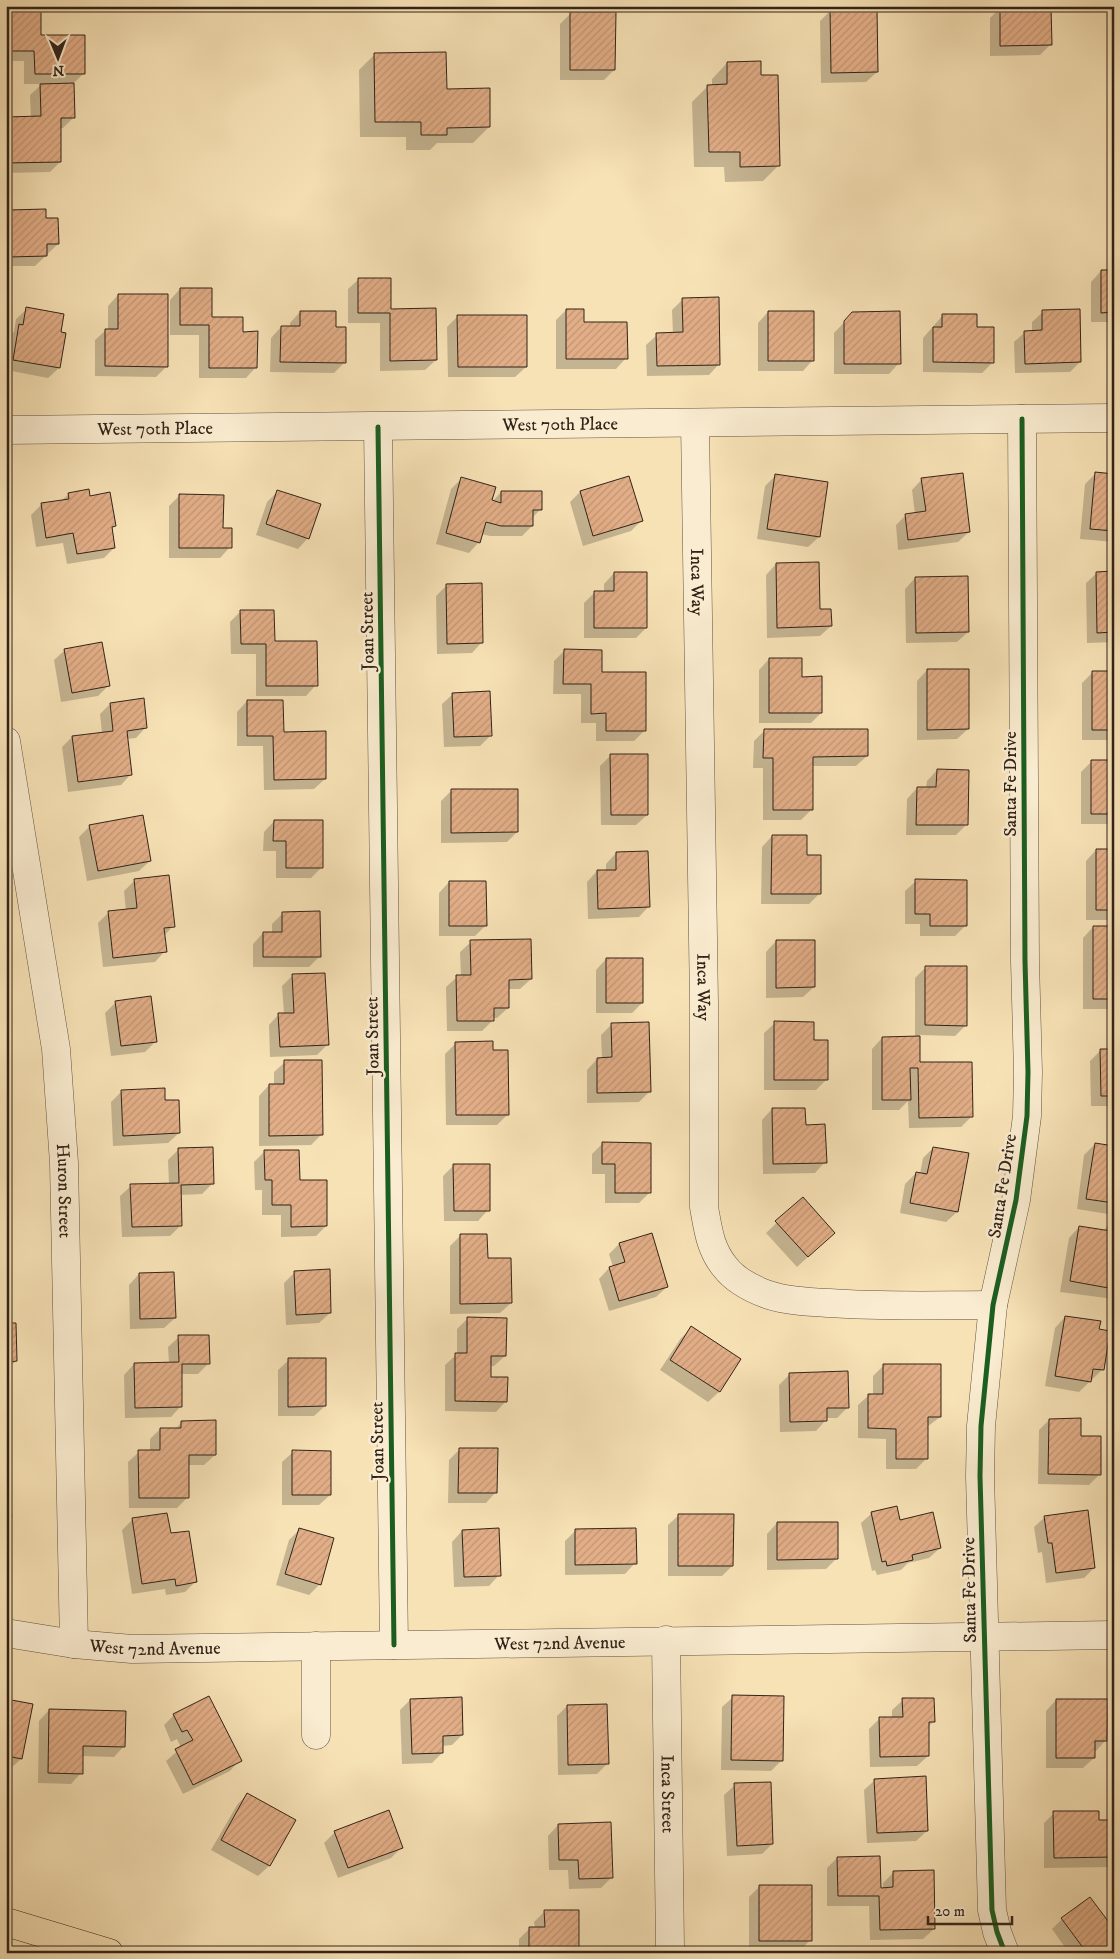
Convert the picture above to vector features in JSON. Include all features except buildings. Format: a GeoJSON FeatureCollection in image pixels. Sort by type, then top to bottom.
{"type":"FeatureCollection","features":[{"type":"Feature","properties":{"kind":"highway"},"geometry":{"type":"LineString","coordinates":[[6,1922],[109,1953]]}},
{"type":"Feature","properties":{"kind":"street","name":"West 70th Place"},"geometry":{"type":"LineString","coordinates":[[6,430],[1114,418]]}},
{"type":"Feature","properties":{"kind":"street","name":"Santa Fe Drive"},"geometry":{"type":"LineString","coordinates":[[1005,1953],[997,1932],[992,1910],[980,1476],[981,1426],[993,1305],[1016,1200],[1027,1116],[1022,419]]}},
{"type":"Feature","properties":{"kind":"street","name":"Inca Way"},"geometry":{"type":"LineString","coordinates":[[695,423],[704,1013],[704,1207],[709,1238],[714,1251],[725,1267],[744,1284],[767,1294],[804,1302],[853,1305],[993,1305]]}},
{"type":"Feature","properties":{"kind":"street","name":"Joan Street"},"geometry":{"type":"LineString","coordinates":[[378,427],[394,1645]]}},
{"type":"Feature","properties":{"kind":"street","name":"Huron Street"},"geometry":{"type":"LineString","coordinates":[[6,741],[56,1049],[64,1163],[74,1644]]}},
{"type":"Feature","properties":{"kind":"street","name":"West 72nd Avenue"},"geometry":{"type":"LineString","coordinates":[[6,1633],[74,1644],[132,1649],[1114,1635]]}},
{"type":"Feature","properties":{"kind":"street","name":"Inca Street"},"geometry":{"type":"LineString","coordinates":[[666,1640],[670,1948]]}},
{"type":"Feature","properties":{"kind":"street"},"geometry":{"type":"LineString","coordinates":[[316,1646],[316,1735]]}},
{"type":"Feature","properties":{"kind":"cycle path"},"geometry":{"type":"LineString","coordinates":[[1005,1953],[997,1932],[992,1910],[980,1476],[981,1426],[993,1305],[1016,1200],[1027,1116],[1022,419]]}},
{"type":"Feature","properties":{"kind":"cycle path"},"geometry":{"type":"LineString","coordinates":[[378,427],[394,1645]]}}]}
